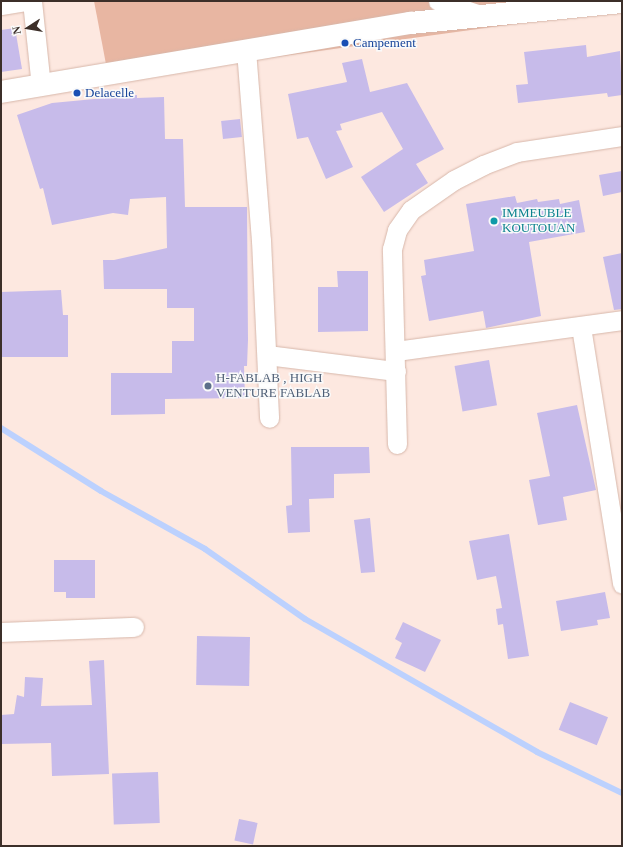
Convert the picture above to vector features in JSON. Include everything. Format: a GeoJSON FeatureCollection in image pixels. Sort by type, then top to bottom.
{"type":"FeatureCollection","features":[{"type":"Feature","properties":{"kind":"street"},"geometry":{"type":"LineString","coordinates":[[1,5],[27,1]]}},
{"type":"Feature","properties":{"kind":"street"},"geometry":{"type":"LineString","coordinates":[[32,1],[41,86]]}},
{"type":"Feature","properties":{"kind":"street"},"geometry":{"type":"LineString","coordinates":[[438,1],[480,15]]}},
{"type":"Feature","properties":{"kind":"street"},"geometry":{"type":"LineString","coordinates":[[1,92],[411,23],[622,2]]}},
{"type":"Feature","properties":{"kind":"street"},"geometry":{"type":"LineString","coordinates":[[246,50],[270,418]]}},
{"type":"Feature","properties":{"kind":"street"},"geometry":{"type":"LineString","coordinates":[[398,444],[392,249],[397,230],[411,210],[454,180],[483,165],[517,152],[622,136]]}},
{"type":"Feature","properties":{"kind":"street"},"geometry":{"type":"LineString","coordinates":[[396,351],[581,327],[622,320]]}},
{"type":"Feature","properties":{"kind":"street"},"geometry":{"type":"LineString","coordinates":[[581,327],[622,584]]}},
{"type":"Feature","properties":{"kind":"street"},"geometry":{"type":"LineString","coordinates":[[267,355],[396,371]]}},
{"type":"Feature","properties":{"kind":"street"},"geometry":{"type":"LineString","coordinates":[[1,632],[134,627]]}},
{"type":"Feature","properties":{"kind":"shaded area"},"geometry":{"type":"Polygon","coordinates":[[[94,1],[622,1],[622,9],[109,80],[94,1]]]}},
{"type":"Feature","properties":{"kind":"building"},"geometry":{"type":"Polygon","coordinates":[[[15,28],[22,69],[1,72],[1,30],[15,28]]]}},
{"type":"Feature","properties":{"kind":"building"},"geometry":{"type":"Polygon","coordinates":[[[586,45],[587,57],[620,51],[622,95],[608,97],[607,93],[518,103],[516,85],[528,84],[524,52],[586,45]]]}},
{"type":"Feature","properties":{"kind":"building"},"geometry":{"type":"Polygon","coordinates":[[[362,59],[370,92],[407,83],[444,149],[416,164],[428,183],[384,212],[361,177],[403,149],[382,112],[340,124],[342,130],[336,131],[353,167],[326,179],[308,137],[297,139],[288,94],[347,82],[342,63],[362,59]]]}},
{"type":"Feature","properties":{"kind":"building"},"geometry":{"type":"Polygon","coordinates":[[[137,95],[137,98],[164,97],[165,139],[183,139],[185,207],[247,207],[248,340],[247,366],[244,366],[245,398],[165,399],[165,414],[111,415],[111,373],[172,373],[172,341],[194,341],[194,308],[167,308],[167,289],[104,289],[103,260],[114,260],[167,248],[166,197],[130,199],[128,215],[113,213],[52,225],[43,188],[40,189],[17,115],[52,103],[137,95]]]}},
{"type":"Feature","properties":{"kind":"building"},"geometry":{"type":"Polygon","coordinates":[[[240,119],[242,137],[223,139],[221,121],[240,119]]]}},
{"type":"Feature","properties":{"kind":"building"},"geometry":{"type":"Polygon","coordinates":[[[622,171],[622,192],[603,196],[599,175],[622,171]]]}},
{"type":"Feature","properties":{"kind":"building"},"geometry":{"type":"Polygon","coordinates":[[[515,196],[517,203],[537,199],[538,202],[559,199],[560,204],[579,200],[585,232],[529,242],[541,316],[486,328],[483,311],[429,321],[421,276],[426,275],[424,260],[474,251],[466,204],[515,196]]]}},
{"type":"Feature","properties":{"kind":"building"},"geometry":{"type":"Polygon","coordinates":[[[622,253],[622,309],[614,310],[603,257],[622,253]]]}},
{"type":"Feature","properties":{"kind":"building"},"geometry":{"type":"Polygon","coordinates":[[[337,271],[368,271],[368,331],[318,332],[318,287],[338,287],[337,271]]]}},
{"type":"Feature","properties":{"kind":"building"},"geometry":{"type":"Polygon","coordinates":[[[61,290],[63,315],[68,315],[68,357],[1,357],[1,292],[61,290]]]}},
{"type":"Feature","properties":{"kind":"building"},"geometry":{"type":"Polygon","coordinates":[[[489,360],[497,405],[463,411],[455,366],[489,360]]]}},
{"type":"Feature","properties":{"kind":"building"},"geometry":{"type":"Polygon","coordinates":[[[577,405],[596,490],[563,497],[567,520],[538,525],[529,480],[550,476],[537,413],[577,405]]]}},
{"type":"Feature","properties":{"kind":"building"},"geometry":{"type":"Polygon","coordinates":[[[291,447],[369,447],[370,473],[334,474],[334,498],[309,499],[310,532],[288,533],[286,506],[292,505],[291,447]]]}},
{"type":"Feature","properties":{"kind":"building"},"geometry":{"type":"Polygon","coordinates":[[[370,518],[375,572],[361,573],[354,520],[370,518]]]}},
{"type":"Feature","properties":{"kind":"building"},"geometry":{"type":"Polygon","coordinates":[[[509,534],[529,656],[508,659],[503,624],[498,625],[496,609],[502,608],[496,576],[477,580],[469,541],[509,534]]]}},
{"type":"Feature","properties":{"kind":"building"},"geometry":{"type":"Polygon","coordinates":[[[54,560],[95,560],[95,598],[66,598],[66,592],[54,592],[54,560]]]}},
{"type":"Feature","properties":{"kind":"building"},"geometry":{"type":"Polygon","coordinates":[[[605,592],[610,618],[597,620],[598,625],[561,631],[556,601],[605,592]]]}},
{"type":"Feature","properties":{"kind":"building"},"geometry":{"type":"Polygon","coordinates":[[[403,622],[441,640],[425,672],[395,658],[402,643],[395,639],[403,622]]]}},
{"type":"Feature","properties":{"kind":"building"},"geometry":{"type":"Polygon","coordinates":[[[197,636],[250,637],[249,686],[196,685],[197,636]]]}},
{"type":"Feature","properties":{"kind":"building"},"geometry":{"type":"Polygon","coordinates":[[[104,660],[109,774],[52,776],[51,743],[1,744],[1,715],[14,714],[17,695],[24,697],[25,677],[43,678],[41,706],[92,705],[89,661],[104,660]]]}},
{"type":"Feature","properties":{"kind":"building"},"geometry":{"type":"Polygon","coordinates":[[[570,702],[608,717],[597,745],[559,730],[570,702]]]}},
{"type":"Feature","properties":{"kind":"building"},"geometry":{"type":"Polygon","coordinates":[[[158,772],[160,823],[114,825],[112,774],[158,772]]]}},
{"type":"Feature","properties":{"kind":"building"},"geometry":{"type":"Polygon","coordinates":[[[239,819],[258,823],[253,844],[234,841],[239,819]]]}},
{"type":"Feature","properties":{"kind":"waterway"},"geometry":{"type":"LineString","coordinates":[[1,428],[101,491],[205,549],[305,619],[537,752],[622,793]]}},
{"type":"Feature","properties":{"kind":"place","name":"Campement"},"geometry":{"type":"Point","coordinates":[345,43]}},
{"type":"Feature","properties":{"kind":"place","name":"Delacelle"},"geometry":{"type":"Point","coordinates":[77,93]}},
{"type":"Feature","properties":{"kind":"place","name":"IMMEUBLE KOUTOUAN"},"geometry":{"type":"Point","coordinates":[494,221]}},
{"type":"Feature","properties":{"kind":"place","name":"H-FABLAB , HIGH VENTURE FABLAB"},"geometry":{"type":"Point","coordinates":[208,386]}}]}
